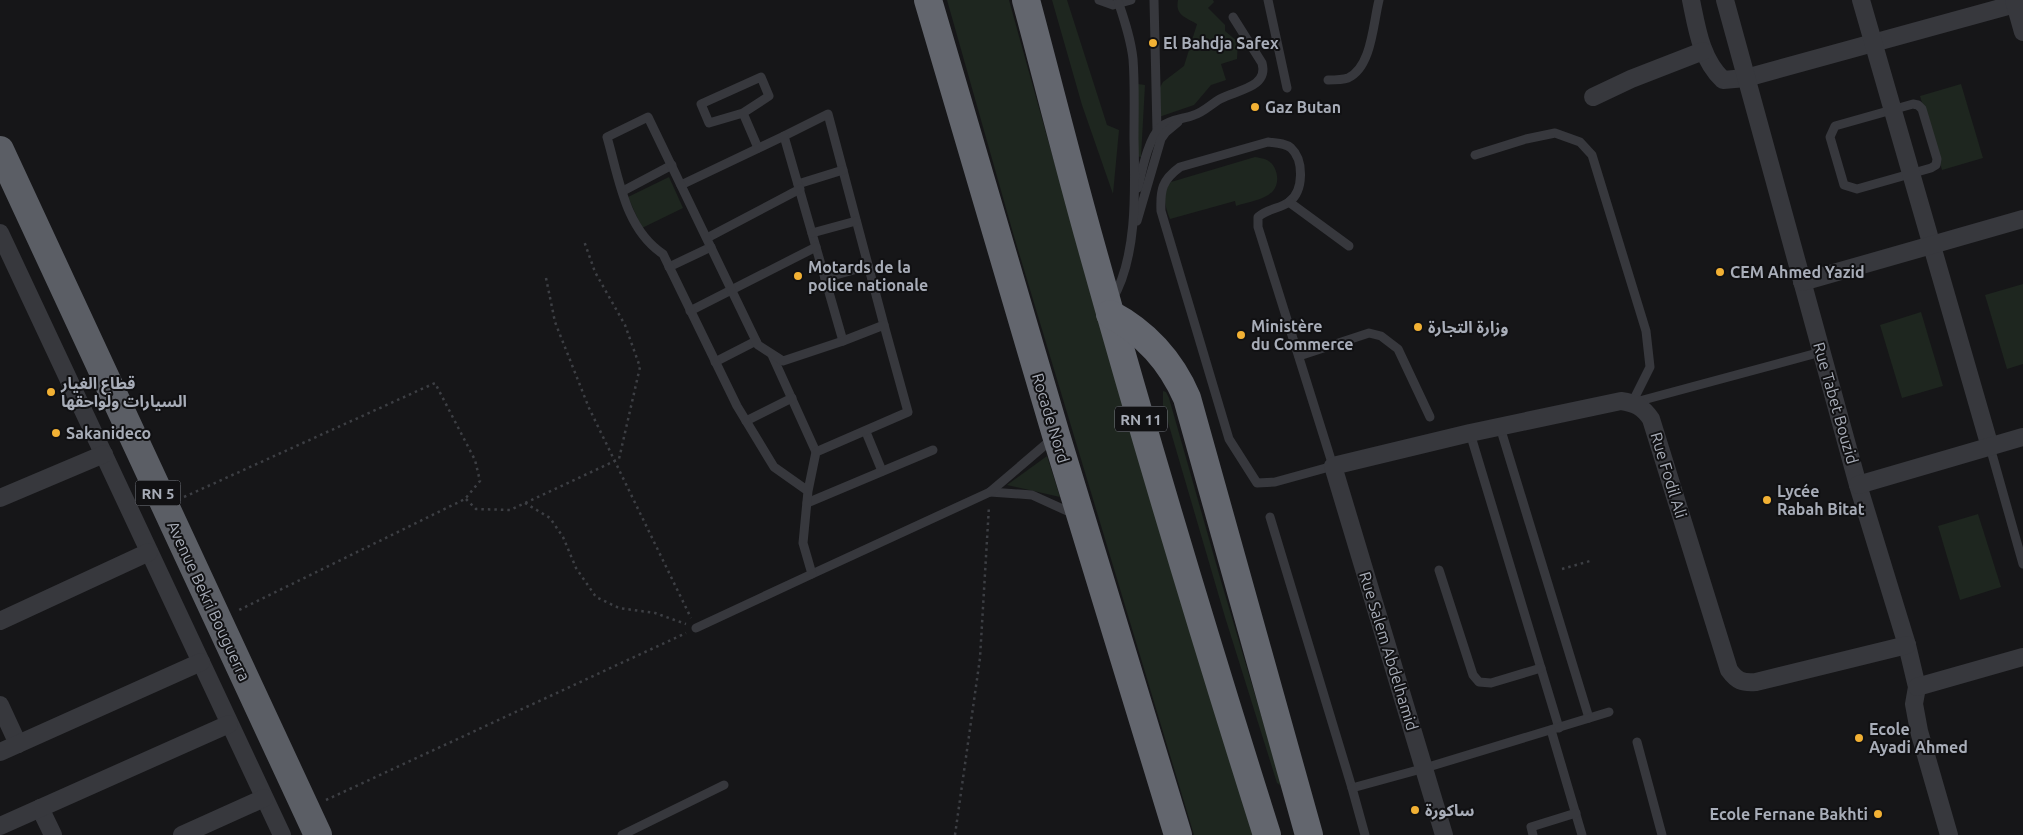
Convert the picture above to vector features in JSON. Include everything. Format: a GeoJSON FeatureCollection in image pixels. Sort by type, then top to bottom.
{"type":"FeatureCollection","features":[{"type":"Feature","properties":{"kind":"highway","name":"Rocade Nord"},"geometry":{"type":"LineString","coordinates":[[928,0],[1056,435],[1178,835]]}},
{"type":"Feature","properties":{"kind":"highway","name":"RN 11"},"geometry":{"type":"LineString","coordinates":[[1026,0],[1109,310],[1214,666],[1267,835]]}},
{"type":"Feature","properties":{"kind":"highway","name":"Avenue Bekri Bouguerra"},"geometry":{"type":"LineString","coordinates":[[0,150],[218,621],[304,822]]}},
{"type":"Feature","properties":{"kind":"highway","name":"Avenue Bekri Bouguerra"},"geometry":{"type":"LineString","coordinates":[[0,190],[304,822],[318,835]]}},
{"type":"Feature","properties":{"kind":"highway"},"geometry":{"type":"LineString","coordinates":[[1109,310],[1137,330],[1161,353],[1180,382],[1187,398],[1288,764],[1310,835]]}},
{"type":"Feature","properties":{"kind":"highway"},"geometry":{"type":"LineString","coordinates":[[1288,764],[1291,835]]}},
{"type":"Feature","properties":{"kind":"street"},"geometry":{"type":"LineString","coordinates":[[1691,0],[1703,51],[1712,70],[1722,80],[1746,78],[2014,2],[2023,32]]}},
{"type":"Feature","properties":{"kind":"street","name":"Rue Tabet Bouzid"},"geometry":{"type":"LineString","coordinates":[[1725,0],[1858,486],[1907,645],[1917,688],[1914,704],[1919,731],[1949,835]]}},
{"type":"Feature","properties":{"kind":"street"},"geometry":{"type":"LineString","coordinates":[[1861,0],[1990,446]]}},
{"type":"Feature","properties":{"kind":"street"},"geometry":{"type":"LineString","coordinates":[[1593,97],[1631,79],[1703,51]]}},
{"type":"Feature","properties":{"kind":"street"},"geometry":{"type":"LineString","coordinates":[[1802,282],[2023,219]]}},
{"type":"Feature","properties":{"kind":"street"},"geometry":{"type":"LineString","coordinates":[[0,232],[282,835]]}},
{"type":"Feature","properties":{"kind":"street"},"geometry":{"type":"LineString","coordinates":[[1333,466],[1470,433],[1621,401],[1632,403]]}},
{"type":"Feature","properties":{"kind":"street","name":"Rue Fodil Ali"},"geometry":{"type":"LineString","coordinates":[[1632,403],[1645,409],[1652,418],[1729,670],[1736,680],[1746,683],[1756,682],[1907,645]]}},
{"type":"Feature","properties":{"kind":"street"},"geometry":{"type":"LineString","coordinates":[[1858,486],[2023,437]]}},
{"type":"Feature","properties":{"kind":"street"},"geometry":{"type":"LineString","coordinates":[[0,498],[104,454]]}},
{"type":"Feature","properties":{"kind":"street","name":"Rue Salem Abdelhamid"},"geometry":{"type":"LineString","coordinates":[[1333,466],[1444,835]]}},
{"type":"Feature","properties":{"kind":"street"},"geometry":{"type":"LineString","coordinates":[[0,622],[149,552]]}},
{"type":"Feature","properties":{"kind":"street"},"geometry":{"type":"LineString","coordinates":[[1917,688],[2023,657]]}},
{"type":"Feature","properties":{"kind":"street"},"geometry":{"type":"LineString","coordinates":[[0,752],[201,662]]}},
{"type":"Feature","properties":{"kind":"street"},"geometry":{"type":"LineString","coordinates":[[0,705],[18,744]]}},
{"type":"Feature","properties":{"kind":"street"},"geometry":{"type":"LineString","coordinates":[[0,826],[230,724]]}},
{"type":"Feature","properties":{"kind":"street"},"geometry":{"type":"LineString","coordinates":[[182,835],[264,798]]}},
{"type":"Feature","properties":{"kind":"street"},"geometry":{"type":"LineString","coordinates":[[40,808],[53,835]]}},
{"type":"Feature","properties":{"kind":"lane"},"geometry":{"type":"LineString","coordinates":[[1099,0],[1107,4],[1119,4],[1131,0]]}},
{"type":"Feature","properties":{"kind":"lane"},"geometry":{"type":"LineString","coordinates":[[1128,250],[1135,200],[1146,156],[1157,131],[1154,0]]}},
{"type":"Feature","properties":{"kind":"lane"},"geometry":{"type":"LineString","coordinates":[[1268,0],[1287,88]]}},
{"type":"Feature","properties":{"kind":"lane"},"geometry":{"type":"LineString","coordinates":[[1328,80],[1347,78],[1358,71],[1366,60],[1379,0]]}},
{"type":"Feature","properties":{"kind":"lane"},"geometry":{"type":"LineString","coordinates":[[1119,4],[1126,24],[1133,58],[1135,200]]}},
{"type":"Feature","properties":{"kind":"lane"},"geometry":{"type":"LineString","coordinates":[[1157,131],[1165,124],[1197,115],[1220,99],[1254,85],[1260,79],[1263,71],[1262,62],[1233,17]]}},
{"type":"Feature","properties":{"kind":"lane"},"geometry":{"type":"LineString","coordinates":[[762,77],[769,96],[742,113],[709,123],[701,104],[762,77]]}},
{"type":"Feature","properties":{"kind":"lane"},"geometry":{"type":"LineString","coordinates":[[1913,104],[1918,106],[1922,109],[1937,160],[1936,165],[1931,168],[1910,173],[1857,189],[1844,185],[1830,137],[1835,126],[1913,104]]}},
{"type":"Feature","properties":{"kind":"lane"},"geometry":{"type":"LineString","coordinates":[[742,113],[758,148]]}},
{"type":"Feature","properties":{"kind":"lane"},"geometry":{"type":"LineString","coordinates":[[681,185],[828,114],[908,412],[866,432],[816,452]]}},
{"type":"Feature","properties":{"kind":"lane"},"geometry":{"type":"LineString","coordinates":[[808,491],[774,466],[746,421],[715,362],[663,254],[650,246],[631,217],[607,137],[648,117],[758,345],[772,355],[782,361],[884,325]]}},
{"type":"Feature","properties":{"kind":"lane"},"geometry":{"type":"LineString","coordinates":[[1109,310],[1121,282],[1128,250],[1161,140],[1172,126],[1187,118]]}},
{"type":"Feature","properties":{"kind":"lane"},"geometry":{"type":"LineString","coordinates":[[1475,155],[1526,139],[1555,133],[1580,142],[1592,155],[1646,331],[1650,367],[1632,403]]}},
{"type":"Feature","properties":{"kind":"lane"},"geometry":{"type":"LineString","coordinates":[[784,136],[843,341]]}},
{"type":"Feature","properties":{"kind":"lane"},"geometry":{"type":"LineString","coordinates":[[1268,142],[1280,143],[1290,148],[1297,156],[1300,168],[1300,181],[1296,192],[1289,202],[1264,211],[1258,217],[1258,227],[1333,466],[1275,482],[1257,482],[1248,472],[1229,439],[1160,211],[1160,194],[1168,176],[1180,167],[1268,142]]}},
{"type":"Feature","properties":{"kind":"lane"},"geometry":{"type":"LineString","coordinates":[[623,191],[672,165]]}},
{"type":"Feature","properties":{"kind":"lane"},"geometry":{"type":"LineString","coordinates":[[668,267],[799,186],[843,170]]}},
{"type":"Feature","properties":{"kind":"lane"},"geometry":{"type":"LineString","coordinates":[[1289,202],[1349,246]]}},
{"type":"Feature","properties":{"kind":"lane"},"geometry":{"type":"LineString","coordinates":[[812,233],[856,221]]}},
{"type":"Feature","properties":{"kind":"lane"},"geometry":{"type":"LineString","coordinates":[[690,311],[816,247]]}},
{"type":"Feature","properties":{"kind":"lane"},"geometry":{"type":"LineString","coordinates":[[825,278],[868,266]]}},
{"type":"Feature","properties":{"kind":"lane"},"geometry":{"type":"LineString","coordinates":[[1298,356],[1369,333],[1381,336],[1398,349],[1430,417]]}},
{"type":"Feature","properties":{"kind":"lane"},"geometry":{"type":"LineString","coordinates":[[715,362],[756,341]]}},
{"type":"Feature","properties":{"kind":"lane"},"geometry":{"type":"LineString","coordinates":[[1632,403],[1821,352]]}},
{"type":"Feature","properties":{"kind":"lane"},"geometry":{"type":"LineString","coordinates":[[772,355],[816,452],[808,491],[804,543],[812,574]]}},
{"type":"Feature","properties":{"kind":"lane"},"geometry":{"type":"LineString","coordinates":[[746,421],[792,398]]}},
{"type":"Feature","properties":{"kind":"lane"},"geometry":{"type":"LineString","coordinates":[[1500,427],[1589,718]]}},
{"type":"Feature","properties":{"kind":"lane"},"geometry":{"type":"LineString","coordinates":[[866,432],[882,471]]}},
{"type":"Feature","properties":{"kind":"lane"},"geometry":{"type":"LineString","coordinates":[[1470,433],[1541,668],[1582,835]]}},
{"type":"Feature","properties":{"kind":"lane"},"geometry":{"type":"LineString","coordinates":[[696,628],[990,492],[1056,435]]}},
{"type":"Feature","properties":{"kind":"lane"},"geometry":{"type":"LineString","coordinates":[[1990,446],[2023,564]]}},
{"type":"Feature","properties":{"kind":"lane"},"geometry":{"type":"LineString","coordinates":[[807,503],[933,450]]}},
{"type":"Feature","properties":{"kind":"lane"},"geometry":{"type":"LineString","coordinates":[[990,492],[1032,495],[1082,518]]}},
{"type":"Feature","properties":{"kind":"lane"},"geometry":{"type":"LineString","coordinates":[[1270,517],[1365,835]]}},
{"type":"Feature","properties":{"kind":"lane"},"geometry":{"type":"LineString","coordinates":[[1439,570],[1473,675],[1479,682],[1491,683],[1541,668]]}},
{"type":"Feature","properties":{"kind":"lane"},"geometry":{"type":"LineString","coordinates":[[1352,788],[1425,768],[1609,712]]}},
{"type":"Feature","properties":{"kind":"lane"},"geometry":{"type":"LineString","coordinates":[[1637,742],[1662,835]]}},
{"type":"Feature","properties":{"kind":"lane"},"geometry":{"type":"LineString","coordinates":[[622,835],[724,785]]}},
{"type":"Feature","properties":{"kind":"lane"},"geometry":{"type":"LineString","coordinates":[[1533,835],[1531,827],[1576,813]]}},
{"type":"Feature","properties":{"kind":"path"},"geometry":{"type":"LineString","coordinates":[[465,499],[476,509],[510,510],[619,458],[640,367],[625,324],[595,272],[584,241]]}},
{"type":"Feature","properties":{"kind":"path"},"geometry":{"type":"LineString","coordinates":[[546,278],[555,322],[589,408],[696,628]]}},
{"type":"Feature","properties":{"kind":"path"},"geometry":{"type":"LineString","coordinates":[[164,506],[435,383],[475,460],[480,481],[465,499],[218,621]]}},
{"type":"Feature","properties":{"kind":"path"},"geometry":{"type":"LineString","coordinates":[[955,835],[980,658],[990,492]]}},
{"type":"Feature","properties":{"kind":"path"},"geometry":{"type":"LineString","coordinates":[[525,503],[550,518],[563,537],[576,568],[596,597],[619,608],[655,613],[696,628]]}},
{"type":"Feature","properties":{"kind":"path"},"geometry":{"type":"LineString","coordinates":[[1562,569],[1590,561]]}},
{"type":"Feature","properties":{"kind":"path"},"geometry":{"type":"LineString","coordinates":[[304,822],[696,628]]}},
{"type":"Feature","properties":{"kind":"shaded area"},"geometry":{"type":"Polygon","coordinates":[[[947,0],[1009,0],[1128,419],[1254,835],[1194,835],[1013,233],[947,0]]]}},
{"type":"Feature","properties":{"kind":"shaded area"},"geometry":{"type":"Polygon","coordinates":[[[1052,0],[1067,0],[1107,125],[1119,130],[1113,194],[1082,105],[1052,0]]]}},
{"type":"Feature","properties":{"kind":"shaded area"},"geometry":{"type":"Polygon","coordinates":[[[1178,0],[1213,0],[1214,2],[1208,8],[1225,25],[1225,31],[1238,42],[1237,59],[1221,64],[1226,80],[1211,85],[1194,105],[1159,117],[1157,93],[1163,82],[1184,66],[1197,24],[1182,15],[1178,9],[1178,0]]]}},
{"type":"Feature","properties":{"kind":"shaded area"},"geometry":{"type":"Polygon","coordinates":[[[1138,84],[1145,85],[1141,157],[1135,156],[1138,84]]]}},
{"type":"Feature","properties":{"kind":"shaded area"},"geometry":{"type":"Polygon","coordinates":[[[1961,84],[1983,158],[1942,170],[1920,96],[1961,84]]]}},
{"type":"Feature","properties":{"kind":"shaded area"},"geometry":{"type":"Polygon","coordinates":[[[1255,157],[1270,162],[1277,174],[1277,183],[1270,194],[1261,199],[1236,206],[1235,201],[1170,219],[1165,205],[1165,195],[1171,182],[1255,157]]]}},
{"type":"Feature","properties":{"kind":"shaded area"},"geometry":{"type":"Polygon","coordinates":[[[669,177],[683,208],[642,228],[628,197],[669,177]]]}},
{"type":"Feature","properties":{"kind":"shaded area"},"geometry":{"type":"Polygon","coordinates":[[[2023,284],[2023,364],[2007,369],[1985,295],[2023,284]]]}},
{"type":"Feature","properties":{"kind":"shaded area"},"geometry":{"type":"Polygon","coordinates":[[[1921,312],[1943,386],[1902,398],[1880,325],[1921,312]]]}},
{"type":"Feature","properties":{"kind":"shaded area"},"geometry":{"type":"Polygon","coordinates":[[[1163,391],[1166,392],[1169,398],[1281,782],[1280,785],[1277,783],[1225,617],[1163,405],[1163,391]]]}},
{"type":"Feature","properties":{"kind":"shaded area"},"geometry":{"type":"Polygon","coordinates":[[[1047,456],[1060,497],[1007,485],[1047,456]]]}},
{"type":"Feature","properties":{"kind":"shaded area"},"geometry":{"type":"Polygon","coordinates":[[[1978,514],[2001,587],[1960,600],[1938,526],[1978,514]]]}},
{"type":"Feature","properties":{"kind":"place","name":"El Bahdja Safex"},"geometry":{"type":"Point","coordinates":[1153,43]}},
{"type":"Feature","properties":{"kind":"place","name":"Gaz Butan"},"geometry":{"type":"Point","coordinates":[1255,107]}},
{"type":"Feature","properties":{"kind":"place","name":"CEM Ahmed Yazid"},"geometry":{"type":"Point","coordinates":[1720,272]}},
{"type":"Feature","properties":{"kind":"place","name":"Motards de la police nationale"},"geometry":{"type":"Point","coordinates":[798,276]}},
{"type":"Feature","properties":{"kind":"place","name":"وزارة التجارة"},"geometry":{"type":"Point","coordinates":[1418,327]}},
{"type":"Feature","properties":{"kind":"place","name":"Ministère du Commerce"},"geometry":{"type":"Point","coordinates":[1241,335]}},
{"type":"Feature","properties":{"kind":"place","name":"قطاع الغيار السيارات ولواحقها"},"geometry":{"type":"Point","coordinates":[51,392]}},
{"type":"Feature","properties":{"kind":"place","name":"Sakanideco"},"geometry":{"type":"Point","coordinates":[56,433]}},
{"type":"Feature","properties":{"kind":"place","name":"Lycée Rabah Bitat"},"geometry":{"type":"Point","coordinates":[1767,500]}},
{"type":"Feature","properties":{"kind":"place","name":"Ecole Ayadi Ahmed"},"geometry":{"type":"Point","coordinates":[1859,738]}},
{"type":"Feature","properties":{"kind":"place","name":"ساكورة"},"geometry":{"type":"Point","coordinates":[1415,810]}},
{"type":"Feature","properties":{"kind":"place","name":"Ecole Fernane Bakhti"},"geometry":{"type":"Point","coordinates":[1878,814]}}]}
